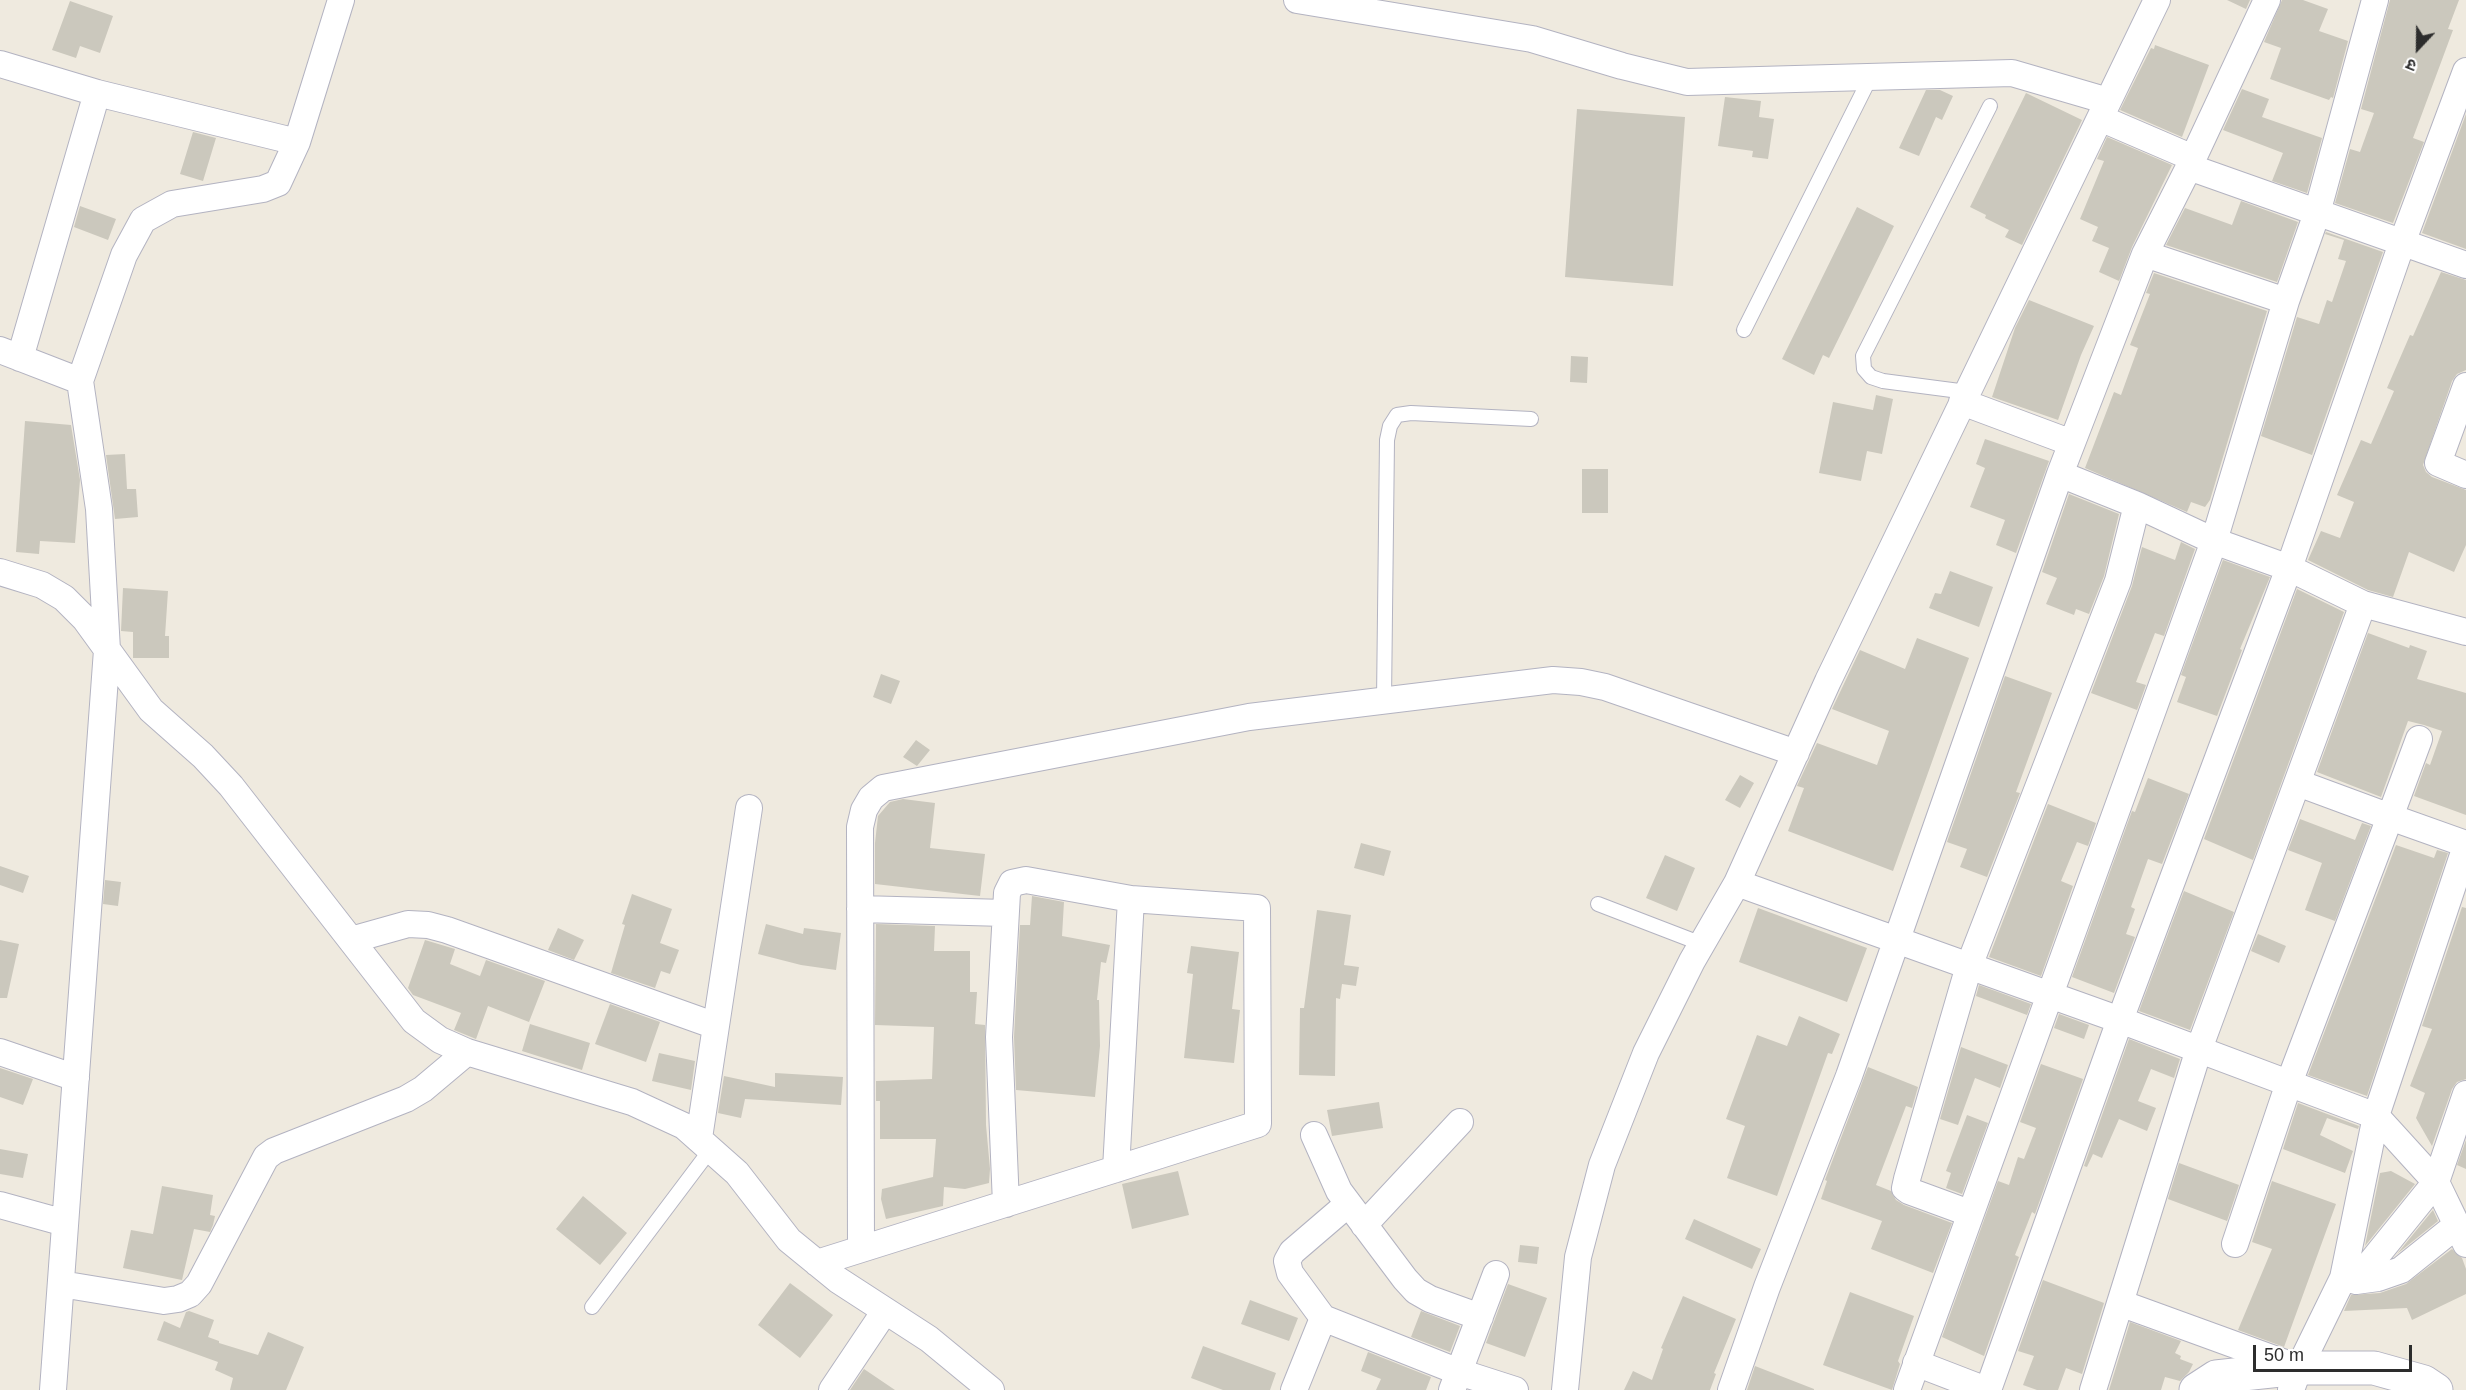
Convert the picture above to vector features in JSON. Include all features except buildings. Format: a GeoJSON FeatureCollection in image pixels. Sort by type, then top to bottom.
{"type":"FeatureCollection","features":[{"type":"Feature","properties":{"kind":"main road"},"geometry":{"type":"LineString","coordinates":[[2196,1390],[2216,1377],[2295,1379],[2374,1368],[2424,1382],[2436,1390]]}},
{"type":"Feature","properties":{"kind":"street"},"geometry":{"type":"LineString","coordinates":[[53,1390],[106,650],[99,509],[80,381],[124,255],[143,220],[172,204],[262,189],[278,183],[297,142],[341,0]]}},
{"type":"Feature","properties":{"kind":"street"},"geometry":{"type":"LineString","coordinates":[[1297,0],[1532,39],[1622,66],[1687,82],[2012,73],[2104,110],[2191,163],[2317,213],[2466,265]]}},
{"type":"Feature","properties":{"kind":"street"},"geometry":{"type":"LineString","coordinates":[[1565,1390],[1578,1257],[1602,1165],[1646,1053],[1702,944],[1737,883],[1965,397],[2157,0]]}},
{"type":"Feature","properties":{"kind":"street"},"geometry":{"type":"LineString","coordinates":[[1731,1390],[1767,1287],[1849,1076],[2060,474],[2145,254],[2191,163],[2267,0]]}},
{"type":"Feature","properties":{"kind":"street"},"geometry":{"type":"LineString","coordinates":[[1907,1390],[1969,1213],[2051,995],[2214,542],[2286,301],[2317,213],[2375,0]]}},
{"type":"Feature","properties":{"kind":"street"},"geometry":{"type":"LineString","coordinates":[[0,64],[97,93],[297,142]]}},
{"type":"Feature","properties":{"kind":"street"},"geometry":{"type":"LineString","coordinates":[[1916,1363],[1987,1390],[2120,1020],[2289,568],[2402,243],[2466,71]]}},
{"type":"Feature","properties":{"kind":"street"},"geometry":{"type":"LineString","coordinates":[[80,381],[10,354],[97,93]]}},
{"type":"Feature","properties":{"kind":"street"},"geometry":{"type":"LineString","coordinates":[[2145,254],[2286,301]]}},
{"type":"Feature","properties":{"kind":"street"},"geometry":{"type":"LineString","coordinates":[[2466,386],[2438,463],[2466,475]]}},
{"type":"Feature","properties":{"kind":"street"},"geometry":{"type":"LineString","coordinates":[[1965,397],[2072,443]]}},
{"type":"Feature","properties":{"kind":"street"},"geometry":{"type":"LineString","coordinates":[[2060,474],[2138,506],[2214,542],[2289,568],[2364,604],[2466,632]]}},
{"type":"Feature","properties":{"kind":"street"},"geometry":{"type":"LineString","coordinates":[[1969,1213],[1905,1188],[1969,966],[2118,581],[2138,506]]}},
{"type":"Feature","properties":{"kind":"street"},"geometry":{"type":"LineString","coordinates":[[0,572],[42,585],[64,598],[85,619],[152,710],[203,756],[231,786],[414,1021],[440,1040],[467,1052],[632,1102],[684,1126],[737,1173],[789,1240],[838,1280],[929,1339],[984,1388]]}},
{"type":"Feature","properties":{"kind":"street"},"geometry":{"type":"LineString","coordinates":[[2093,1390],[2199,1049],[2364,604]]}},
{"type":"Feature","properties":{"kind":"street"},"geometry":{"type":"LineString","coordinates":[[861,1249],[860,828],[864,810],[871,798],[883,788],[1250,717],[1552,680],[1581,681],[1605,687],[1796,753]]}},
{"type":"Feature","properties":{"kind":"street"},"geometry":{"type":"LineString","coordinates":[[2235,1244],[2289,1083],[2419,739]]}},
{"type":"Feature","properties":{"kind":"street"},"geometry":{"type":"LineString","coordinates":[[2298,783],[2466,845],[2376,1116],[2350,1279]]}},
{"type":"Feature","properties":{"kind":"street"},"geometry":{"type":"LineString","coordinates":[[705,1143],[716,1026],[749,808]]}},
{"type":"Feature","properties":{"kind":"street"},"geometry":{"type":"LineString","coordinates":[[817,1263],[1006,1204],[1258,1124],[1257,908],[1131,899],[1026,880],[1012,883],[1007,893],[1005,913],[999,1038],[1006,1204]]}},
{"type":"Feature","properties":{"kind":"street"},"geometry":{"type":"LineString","coordinates":[[1737,883],[2120,1020],[2376,1116],[2436,1182],[2461,1235],[2390,1276],[2350,1279]]}},
{"type":"Feature","properties":{"kind":"street"},"geometry":{"type":"LineString","coordinates":[[1116,1169],[1131,899]]}},
{"type":"Feature","properties":{"kind":"street"},"geometry":{"type":"LineString","coordinates":[[861,909],[1005,913]]}},
{"type":"Feature","properties":{"kind":"street"},"geometry":{"type":"LineString","coordinates":[[351,940],[408,924],[428,925],[716,1026]]}},
{"type":"Feature","properties":{"kind":"street"},"geometry":{"type":"LineString","coordinates":[[0,1052],[76,1078]]}},
{"type":"Feature","properties":{"kind":"street"},"geometry":{"type":"LineString","coordinates":[[61,1284],[164,1301],[190,1294],[199,1284],[266,1157],[274,1151],[406,1099],[423,1089],[467,1052]]}},
{"type":"Feature","properties":{"kind":"street"},"geometry":{"type":"LineString","coordinates":[[2120,1303],[2295,1379],[2350,1279],[2436,1182],[2466,1094]]}},
{"type":"Feature","properties":{"kind":"street"},"geometry":{"type":"LineString","coordinates":[[1364,1225],[1460,1122]]}},
{"type":"Feature","properties":{"kind":"street"},"geometry":{"type":"LineString","coordinates":[[1314,1135],[1339,1191],[1416,1291],[1430,1299],[1480,1317]]}},
{"type":"Feature","properties":{"kind":"street"},"geometry":{"type":"LineString","coordinates":[[1348,1204],[1292,1252],[1287,1262],[1290,1273],[1323,1318],[1456,1381],[1515,1390]]}},
{"type":"Feature","properties":{"kind":"street"},"geometry":{"type":"LineString","coordinates":[[0,1205],[65,1223]]}},
{"type":"Feature","properties":{"kind":"street"},"geometry":{"type":"LineString","coordinates":[[1456,1381],[1496,1274]]}},
{"type":"Feature","properties":{"kind":"street"},"geometry":{"type":"LineString","coordinates":[[832,1390],[885,1311]]}},
{"type":"Feature","properties":{"kind":"street"},"geometry":{"type":"LineString","coordinates":[[1294,1390],[1323,1318]]}},
{"type":"Feature","properties":{"kind":"lane"},"geometry":{"type":"LineString","coordinates":[[1744,330],[1871,76]]}},
{"type":"Feature","properties":{"kind":"lane"},"geometry":{"type":"LineString","coordinates":[[1965,397],[1883,381],[1871,376],[1864,369],[1863,356],[1990,106]]}},
{"type":"Feature","properties":{"kind":"lane"},"geometry":{"type":"LineString","coordinates":[[1384,700],[1387,440],[1390,426],[1397,415],[1412,413],[1531,419]]}},
{"type":"Feature","properties":{"kind":"lane"},"geometry":{"type":"LineString","coordinates":[[1598,904],[1702,944]]}},
{"type":"Feature","properties":{"kind":"lane"},"geometry":{"type":"LineString","coordinates":[[592,1306],[705,1143]]}}]}
